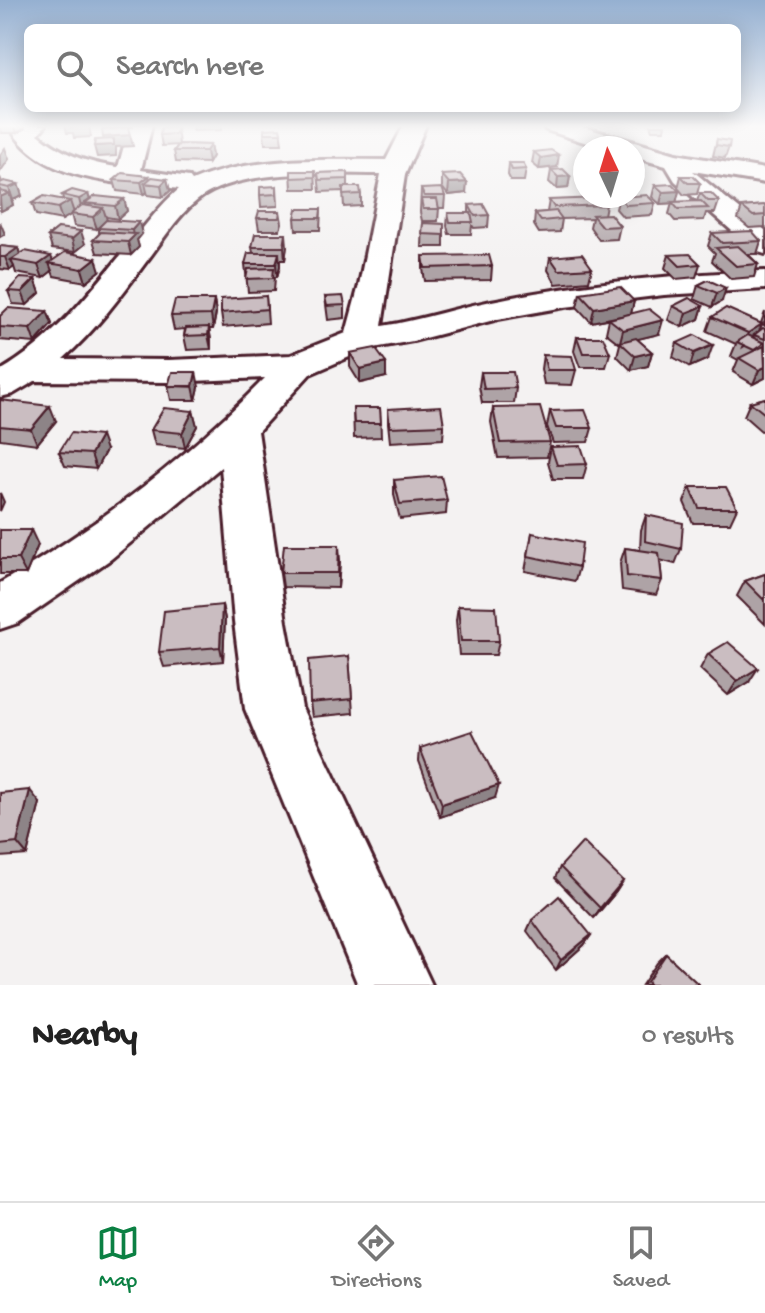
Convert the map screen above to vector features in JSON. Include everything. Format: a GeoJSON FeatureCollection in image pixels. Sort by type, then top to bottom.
{"type":"FeatureCollection","features":[{"type":"Feature","properties":{"kind":"street"},"geometry":{"type":"LineString","coordinates":[[91,171],[202,185],[271,172],[297,171]]}},
{"type":"Feature","properties":{"kind":"street"},"geometry":{"type":"LineString","coordinates":[[126,175],[128,171]]}},
{"type":"Feature","properties":{"kind":"street"},"geometry":{"type":"LineString","coordinates":[[361,339],[371,313],[384,210],[395,171]]}},
{"type":"Feature","properties":{"kind":"street"},"geometry":{"type":"LineString","coordinates":[[681,171],[765,245]]}},
{"type":"Feature","properties":{"kind":"street"},"geometry":{"type":"LineString","coordinates":[[735,171],[765,176]]}},
{"type":"Feature","properties":{"kind":"street"},"geometry":{"type":"LineString","coordinates":[[16,378],[81,324],[168,214],[202,185]]}},
{"type":"Feature","properties":{"kind":"street"},"geometry":{"type":"LineString","coordinates":[[16,378],[297,366],[361,339],[394,337],[494,310],[565,297],[664,285],[765,280]]}},
{"type":"Feature","properties":{"kind":"street"},"geometry":{"type":"LineString","coordinates":[[40,317],[81,324]]}},
{"type":"Feature","properties":{"kind":"street"},"geometry":{"type":"LineString","coordinates":[[0,608],[73,564],[175,487],[238,429],[297,366]]}},
{"type":"Feature","properties":{"kind":"street"},"geometry":{"type":"LineString","coordinates":[[238,429],[260,622],[274,709],[395,985]]}},
{"type":"Feature","properties":{"kind":"building"},"geometry":{"type":"Polygon","coordinates":[[[291,171],[315,171],[315,177],[291,178],[291,171]]]}},
{"type":"Feature","properties":{"kind":"building"},"geometry":{"type":"Polygon","coordinates":[[[552,171],[565,171],[570,176],[558,177],[552,171]]]}},
{"type":"Feature","properties":{"kind":"building"},"geometry":{"type":"Polygon","coordinates":[[[348,172],[348,179],[319,180],[318,173],[348,172]]]}},
{"type":"Feature","properties":{"kind":"building"},"geometry":{"type":"Polygon","coordinates":[[[122,173],[149,176],[141,182],[114,180],[122,173]]]}},
{"type":"Feature","properties":{"kind":"building"},"geometry":{"type":"Polygon","coordinates":[[[460,174],[467,182],[449,183],[442,175],[460,174]]]}},
{"type":"Feature","properties":{"kind":"building"},"geometry":{"type":"Polygon","coordinates":[[[681,176],[693,176],[700,183],[688,183],[681,176]]]}},
{"type":"Feature","properties":{"kind":"building"},"geometry":{"type":"Polygon","coordinates":[[[152,177],[167,179],[161,185],[145,183],[152,177]]]}},
{"type":"Feature","properties":{"kind":"building"},"geometry":{"type":"Polygon","coordinates":[[[4,181],[18,184],[9,188],[0,186],[4,181]]]}},
{"type":"Feature","properties":{"kind":"building"},"geometry":{"type":"Polygon","coordinates":[[[672,184],[679,191],[663,192],[655,185],[672,184]]]}},
{"type":"Feature","properties":{"kind":"building"},"geometry":{"type":"Polygon","coordinates":[[[277,186],[277,194],[260,195],[260,187],[277,186]]]}},
{"type":"Feature","properties":{"kind":"building"},"geometry":{"type":"Polygon","coordinates":[[[343,187],[360,187],[361,194],[343,195],[343,187]]]}},
{"type":"Feature","properties":{"kind":"building"},"geometry":{"type":"Polygon","coordinates":[[[442,188],[445,196],[424,196],[421,189],[442,188]]]}},
{"type":"Feature","properties":{"kind":"building"},"geometry":{"type":"Polygon","coordinates":[[[72,190],[88,194],[79,199],[62,195],[72,190]]]}},
{"type":"Feature","properties":{"kind":"building"},"geometry":{"type":"Polygon","coordinates":[[[700,193],[711,193],[719,201],[708,201],[700,193]]]}},
{"type":"Feature","properties":{"kind":"building"},"geometry":{"type":"Polygon","coordinates":[[[647,195],[655,203],[645,204],[647,195]]]}},
{"type":"Feature","properties":{"kind":"building"},"geometry":{"type":"Polygon","coordinates":[[[44,196],[70,201],[58,208],[32,203],[44,196]]]}},
{"type":"Feature","properties":{"kind":"building"},"geometry":{"type":"Polygon","coordinates":[[[95,196],[124,199],[115,206],[85,203],[95,196]]]}},
{"type":"Feature","properties":{"kind":"building"},"geometry":{"type":"Polygon","coordinates":[[[421,199],[437,199],[439,209],[423,209],[421,199]]]}},
{"type":"Feature","properties":{"kind":"building"},"geometry":{"type":"Polygon","coordinates":[[[573,199],[573,206],[554,207],[549,200],[573,199]]]}},
{"type":"Feature","properties":{"kind":"building"},"geometry":{"type":"Polygon","coordinates":[[[701,201],[708,208],[678,209],[672,202],[701,201]]]}},
{"type":"Feature","properties":{"kind":"building"},"geometry":{"type":"Polygon","coordinates":[[[483,204],[489,215],[475,216],[469,205],[483,204]]]}},
{"type":"Feature","properties":{"kind":"building"},"geometry":{"type":"Polygon","coordinates":[[[82,205],[103,208],[93,217],[71,214],[82,205]]]}},
{"type":"Feature","properties":{"kind":"building"},"geometry":{"type":"Polygon","coordinates":[[[765,205],[765,215],[753,216],[742,207],[765,205]]]}},
{"type":"Feature","properties":{"kind":"building"},"geometry":{"type":"Polygon","coordinates":[[[297,209],[321,209],[320,218],[295,218],[297,209]]]}},
{"type":"Feature","properties":{"kind":"building"},"geometry":{"type":"Polygon","coordinates":[[[259,211],[280,211],[279,218],[257,218],[259,211]]]}},
{"type":"Feature","properties":{"kind":"building"},"geometry":{"type":"Polygon","coordinates":[[[556,211],[562,219],[541,221],[535,213],[556,211]]]}},
{"type":"Feature","properties":{"kind":"building"},"geometry":{"type":"Polygon","coordinates":[[[448,213],[471,213],[473,222],[450,222],[448,213]]]}},
{"type":"Feature","properties":{"kind":"building"},"geometry":{"type":"Polygon","coordinates":[[[610,214],[620,226],[602,227],[592,215],[610,214]]]}},
{"type":"Feature","properties":{"kind":"building"},"geometry":{"type":"Polygon","coordinates":[[[106,220],[139,222],[132,230],[98,228],[106,220]]]}},
{"type":"Feature","properties":{"kind":"building"},"geometry":{"type":"Polygon","coordinates":[[[423,223],[444,224],[444,235],[422,234],[423,223]]]}},
{"type":"Feature","properties":{"kind":"building"},"geometry":{"type":"Polygon","coordinates":[[[58,228],[81,231],[72,239],[48,236],[58,228]]]}},
{"type":"Feature","properties":{"kind":"building"},"geometry":{"type":"Polygon","coordinates":[[[752,231],[761,241],[722,243],[712,233],[752,231]]]}},
{"type":"Feature","properties":{"kind":"building"},"geometry":{"type":"Polygon","coordinates":[[[101,232],[136,234],[128,242],[93,240],[101,232]]]}},
{"type":"Feature","properties":{"kind":"building"},"geometry":{"type":"Polygon","coordinates":[[[255,234],[286,234],[284,247],[252,247],[255,234]]]}},
{"type":"Feature","properties":{"kind":"building"},"geometry":{"type":"Polygon","coordinates":[[[0,246],[18,248],[0,257],[0,246]]]}},
{"type":"Feature","properties":{"kind":"building"},"geometry":{"type":"Polygon","coordinates":[[[738,246],[758,264],[736,266],[716,248],[738,246]]]}},
{"type":"Feature","properties":{"kind":"building"},"geometry":{"type":"Polygon","coordinates":[[[25,251],[51,256],[38,265],[11,260],[25,251]]]}},
{"type":"Feature","properties":{"kind":"building"},"geometry":{"type":"Polygon","coordinates":[[[65,252],[96,258],[82,269],[49,263],[65,252]]]}},
{"type":"Feature","properties":{"kind":"building"},"geometry":{"type":"Polygon","coordinates":[[[248,253],[279,253],[276,264],[245,264],[248,253]]]}},
{"type":"Feature","properties":{"kind":"building"},"geometry":{"type":"Polygon","coordinates":[[[582,254],[592,268],[559,270],[550,257],[582,254]]]}},
{"type":"Feature","properties":{"kind":"building"},"geometry":{"type":"Polygon","coordinates":[[[690,254],[700,264],[680,266],[669,255],[690,254]]]}},
{"type":"Feature","properties":{"kind":"building"},"geometry":{"type":"Polygon","coordinates":[[[489,255],[492,266],[425,268],[423,256],[489,255]]]}},
{"type":"Feature","properties":{"kind":"building"},"geometry":{"type":"Polygon","coordinates":[[[274,268],[273,278],[246,279],[248,269],[274,268]]]}},
{"type":"Feature","properties":{"kind":"building"},"geometry":{"type":"Polygon","coordinates":[[[20,278],[35,279],[22,292],[8,291],[20,278]]]}},
{"type":"Feature","properties":{"kind":"building"},"geometry":{"type":"Polygon","coordinates":[[[708,280],[726,288],[717,293],[698,285],[708,280]]]}},
{"type":"Feature","properties":{"kind":"building"},"geometry":{"type":"Polygon","coordinates":[[[620,287],[634,301],[594,308],[580,293],[620,287]]]}},
{"type":"Feature","properties":{"kind":"building"},"geometry":{"type":"Polygon","coordinates":[[[266,296],[267,309],[221,313],[221,299],[266,296]]]}},
{"type":"Feature","properties":{"kind":"building"},"geometry":{"type":"Polygon","coordinates":[[[343,296],[345,305],[327,306],[325,297],[343,296]]]}},
{"type":"Feature","properties":{"kind":"building"},"geometry":{"type":"Polygon","coordinates":[[[689,298],[703,306],[686,313],[673,306],[689,298]]]}},
{"type":"Feature","properties":{"kind":"building"},"geometry":{"type":"Polygon","coordinates":[[[175,300],[214,300],[211,315],[171,316],[175,300]]]}},
{"type":"Feature","properties":{"kind":"building"},"geometry":{"type":"Polygon","coordinates":[[[8,308],[47,311],[30,329],[0,327],[0,316],[8,308]]]}},
{"type":"Feature","properties":{"kind":"building"},"geometry":{"type":"Polygon","coordinates":[[[726,308],[762,324],[748,333],[712,317],[726,308]]]}},
{"type":"Feature","properties":{"kind":"building"},"geometry":{"type":"Polygon","coordinates":[[[649,309],[663,320],[623,330],[609,319],[649,309]]]}},
{"type":"Feature","properties":{"kind":"building"},"geometry":{"type":"Polygon","coordinates":[[[209,327],[208,335],[184,336],[186,328],[209,327]]]}},
{"type":"Feature","properties":{"kind":"building"},"geometry":{"type":"Polygon","coordinates":[[[763,328],[765,339],[754,335],[763,328]]]}},
{"type":"Feature","properties":{"kind":"building"},"geometry":{"type":"Polygon","coordinates":[[[695,335],[713,345],[694,353],[677,343],[695,335]]]}},
{"type":"Feature","properties":{"kind":"building"},"geometry":{"type":"Polygon","coordinates":[[[748,335],[764,343],[754,350],[737,342],[748,335]]]}},
{"type":"Feature","properties":{"kind":"building"},"geometry":{"type":"Polygon","coordinates":[[[577,337],[603,337],[610,353],[583,353],[577,337]]]}},
{"type":"Feature","properties":{"kind":"building"},"geometry":{"type":"Polygon","coordinates":[[[636,338],[652,352],[635,356],[620,342],[636,338]]]}},
{"type":"Feature","properties":{"kind":"building"},"geometry":{"type":"Polygon","coordinates":[[[764,346],[765,367],[759,370],[739,358],[764,346]]]}},
{"type":"Feature","properties":{"kind":"building"},"geometry":{"type":"Polygon","coordinates":[[[375,348],[386,363],[360,369],[350,353],[375,348]]]}},
{"type":"Feature","properties":{"kind":"building"},"geometry":{"type":"Polygon","coordinates":[[[543,355],[572,356],[576,370],[547,370],[543,355]]]}},
{"type":"Feature","properties":{"kind":"building"},"geometry":{"type":"Polygon","coordinates":[[[172,372],[196,372],[193,386],[168,386],[172,372]]]}},
{"type":"Feature","properties":{"kind":"building"},"geometry":{"type":"Polygon","coordinates":[[[481,372],[513,372],[516,388],[484,389],[481,372]]]}},
{"type":"Feature","properties":{"kind":"building"},"geometry":{"type":"Polygon","coordinates":[[[765,398],[765,414],[750,402],[765,398]]]}},
{"type":"Feature","properties":{"kind":"building"},"geometry":{"type":"Polygon","coordinates":[[[0,400],[50,406],[31,429],[0,426],[0,400]]]}},
{"type":"Feature","properties":{"kind":"building"},"geometry":{"type":"Polygon","coordinates":[[[441,406],[444,425],[390,427],[388,409],[441,406]]]}},
{"type":"Feature","properties":{"kind":"building"},"geometry":{"type":"Polygon","coordinates":[[[540,407],[550,442],[500,443],[493,408],[540,407]]]}},
{"type":"Feature","properties":{"kind":"building"},"geometry":{"type":"Polygon","coordinates":[[[164,408],[193,411],[182,433],[151,430],[164,408]]]}},
{"type":"Feature","properties":{"kind":"building"},"geometry":{"type":"Polygon","coordinates":[[[353,408],[380,408],[381,423],[354,423],[353,408]]]}},
{"type":"Feature","properties":{"kind":"building"},"geometry":{"type":"Polygon","coordinates":[[[585,410],[592,428],[556,428],[550,411],[585,410]]]}},
{"type":"Feature","properties":{"kind":"building"},"geometry":{"type":"Polygon","coordinates":[[[71,433],[101,436],[91,454],[59,452],[71,433]]]}},
{"type":"Feature","properties":{"kind":"building"},"geometry":{"type":"Polygon","coordinates":[[[581,446],[587,464],[557,465],[551,447],[581,446]]]}},
{"type":"Feature","properties":{"kind":"building"},"geometry":{"type":"Polygon","coordinates":[[[441,476],[447,500],[400,504],[394,480],[441,476]]]}},
{"type":"Feature","properties":{"kind":"building"},"geometry":{"type":"Polygon","coordinates":[[[690,487],[726,487],[737,508],[699,508],[690,487]]]}},
{"type":"Feature","properties":{"kind":"building"},"geometry":{"type":"Polygon","coordinates":[[[646,515],[683,523],[681,549],[645,541],[646,515]]]}},
{"type":"Feature","properties":{"kind":"building"},"geometry":{"type":"Polygon","coordinates":[[[0,530],[31,530],[18,559],[0,559],[0,530]]]}},
{"type":"Feature","properties":{"kind":"building"},"geometry":{"type":"Polygon","coordinates":[[[532,533],[582,543],[579,567],[528,556],[532,533]]]}},
{"type":"Feature","properties":{"kind":"building"},"geometry":{"type":"Polygon","coordinates":[[[284,545],[339,545],[338,573],[281,573],[284,545]]]}},
{"type":"Feature","properties":{"kind":"building"},"geometry":{"type":"Polygon","coordinates":[[[625,548],[659,553],[662,580],[627,576],[625,548]]]}},
{"type":"Feature","properties":{"kind":"building"},"geometry":{"type":"Polygon","coordinates":[[[765,574],[765,601],[745,581],[765,574]]]}},
{"type":"Feature","properties":{"kind":"building"},"geometry":{"type":"Polygon","coordinates":[[[222,605],[220,647],[159,652],[164,611],[222,605]]]}},
{"type":"Feature","properties":{"kind":"building"},"geometry":{"type":"Polygon","coordinates":[[[458,606],[496,607],[499,641],[461,641],[458,606]]]}},
{"type":"Feature","properties":{"kind":"building"},"geometry":{"type":"Polygon","coordinates":[[[728,642],[758,668],[737,681],[708,654],[728,642]]]}},
{"type":"Feature","properties":{"kind":"building"},"geometry":{"type":"Polygon","coordinates":[[[349,656],[352,699],[310,703],[309,660],[349,656]]]}},
{"type":"Feature","properties":{"kind":"building"},"geometry":{"type":"Polygon","coordinates":[[[472,731],[499,785],[442,804],[420,748],[472,731]]]}},
{"type":"Feature","properties":{"kind":"building"},"geometry":{"type":"Polygon","coordinates":[[[30,790],[17,843],[0,845],[0,793],[30,790]]]}},
{"type":"Feature","properties":{"kind":"building"},"geometry":{"type":"Polygon","coordinates":[[[583,842],[623,881],[600,908],[560,867],[583,842]]]}},
{"type":"Feature","properties":{"kind":"building"},"geometry":{"type":"Polygon","coordinates":[[[559,896],[591,935],[561,960],[532,920],[559,896]]]}},
{"type":"Feature","properties":{"kind":"building"},"geometry":{"type":"Polygon","coordinates":[[[666,954],[699,985],[650,985],[647,982],[666,954]]]}}]}
